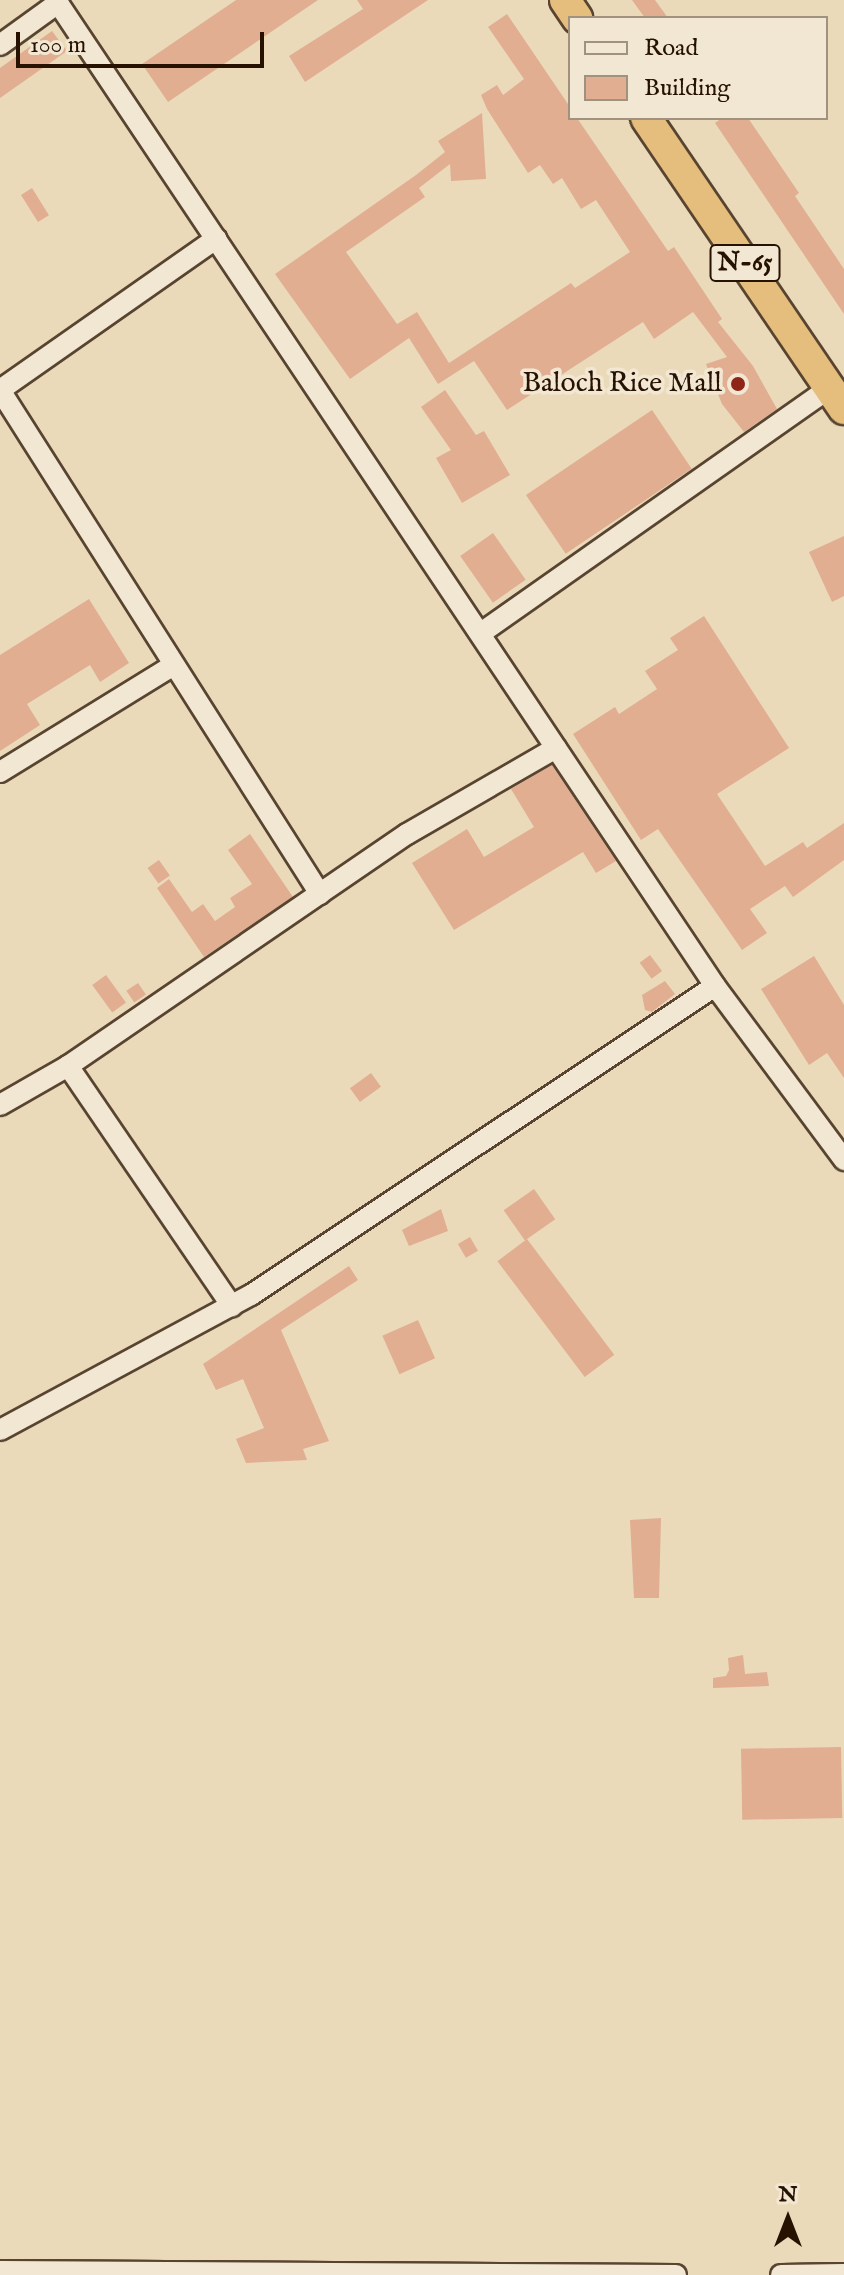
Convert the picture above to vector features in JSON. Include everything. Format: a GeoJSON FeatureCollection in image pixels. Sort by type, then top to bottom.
{"type":"FeatureCollection","features":[{"type":"Feature","properties":{"kind":"highway","name":"N-65"},"geometry":{"type":"LineString","coordinates":[[647,120],[837,398]]}},
{"type":"Feature","properties":{"kind":"street"},"geometry":{"type":"LineString","coordinates":[[0,45],[57,2],[715,986],[844,1160]]}},
{"type":"Feature","properties":{"kind":"street"},"geometry":{"type":"LineString","coordinates":[[216,239],[0,390],[320,894]]}},
{"type":"Feature","properties":{"kind":"street"},"geometry":{"type":"LineString","coordinates":[[481,633],[837,398]]}},
{"type":"Feature","properties":{"kind":"street"},"geometry":{"type":"LineString","coordinates":[[0,772],[174,665]]}},
{"type":"Feature","properties":{"kind":"street"},"geometry":{"type":"LineString","coordinates":[[0,1105],[68,1066],[407,834],[556,748]]}},
{"type":"Feature","properties":{"kind":"street"},"geometry":{"type":"LineString","coordinates":[[0,1430],[232,1306],[715,986]]}},
{"type":"Feature","properties":{"kind":"street"},"geometry":{"type":"LineString","coordinates":[[68,1066],[232,1306]]}},
{"type":"Feature","properties":{"kind":"street"},"geometry":{"type":"LineString","coordinates":[[0,2271],[676,2275]]}},
{"type":"Feature","properties":{"kind":"street"},"geometry":{"type":"LineString","coordinates":[[781,2275],[844,2274]]}},
{"type":"Feature","properties":{"kind":"building"},"geometry":{"type":"Polygon","coordinates":[[[236,0],[318,0],[168,102],[142,64],[236,0]]]}},
{"type":"Feature","properties":{"kind":"building"},"geometry":{"type":"Polygon","coordinates":[[[357,0],[428,0],[305,82],[289,56],[363,9],[357,0]]]}},
{"type":"Feature","properties":{"kind":"building"},"geometry":{"type":"Polygon","coordinates":[[[632,0],[655,0],[667,16],[644,16],[632,0]]]}},
{"type":"Feature","properties":{"kind":"building"},"geometry":{"type":"Polygon","coordinates":[[[507,14],[568,104],[568,120],[578,120],[668,251],[674,247],[722,319],[718,322],[753,366],[777,409],[744,432],[722,404],[706,364],[727,357],[693,312],[654,339],[643,322],[507,410],[474,361],[438,384],[409,338],[350,379],[275,274],[416,175],[445,152],[438,141],[482,113],[486,179],[451,181],[450,164],[419,188],[425,197],[346,252],[397,324],[417,312],[449,363],[571,283],[575,288],[630,252],[596,200],[581,209],[562,178],[553,184],[540,165],[528,173],[487,109],[481,95],[497,85],[503,95],[524,79],[488,27],[507,14]]]}},
{"type":"Feature","properties":{"kind":"building"},"geometry":{"type":"Polygon","coordinates":[[[52,31],[67,51],[0,98],[0,68],[52,31]]]}},
{"type":"Feature","properties":{"kind":"building"},"geometry":{"type":"Polygon","coordinates":[[[719,120],[749,120],[799,193],[795,196],[844,269],[844,314],[715,123],[719,120]]]}},
{"type":"Feature","properties":{"kind":"building"},"geometry":{"type":"Polygon","coordinates":[[[32,188],[49,215],[38,222],[21,195],[32,188]]]}},
{"type":"Feature","properties":{"kind":"building"},"geometry":{"type":"Polygon","coordinates":[[[445,390],[476,435],[484,431],[510,475],[462,503],[436,458],[451,450],[421,407],[445,390]]]}},
{"type":"Feature","properties":{"kind":"building"},"geometry":{"type":"Polygon","coordinates":[[[652,410],[692,469],[566,554],[526,495],[652,410]]]}},
{"type":"Feature","properties":{"kind":"building"},"geometry":{"type":"Polygon","coordinates":[[[493,533],[526,580],[493,603],[460,556],[493,533]]]}},
{"type":"Feature","properties":{"kind":"building"},"geometry":{"type":"Polygon","coordinates":[[[844,536],[844,596],[832,602],[809,552],[844,536]]]}},
{"type":"Feature","properties":{"kind":"building"},"geometry":{"type":"Polygon","coordinates":[[[89,599],[129,663],[100,682],[90,665],[27,704],[40,725],[0,751],[0,655],[89,599]]]}},
{"type":"Feature","properties":{"kind":"building"},"geometry":{"type":"Polygon","coordinates":[[[704,616],[789,748],[717,794],[765,866],[803,842],[807,848],[844,823],[844,860],[793,897],[785,886],[750,909],[767,933],[742,950],[658,829],[641,840],[573,734],[615,707],[619,714],[657,689],[645,671],[678,650],[670,638],[704,616]]]}},
{"type":"Feature","properties":{"kind":"building"},"geometry":{"type":"Polygon","coordinates":[[[552,765],[616,861],[596,873],[583,852],[454,930],[412,863],[467,829],[484,857],[534,827],[511,789],[552,765]]]}},
{"type":"Feature","properties":{"kind":"building"},"geometry":{"type":"Polygon","coordinates":[[[250,834],[293,897],[204,957],[157,888],[169,879],[192,912],[203,904],[215,921],[235,907],[230,898],[252,884],[228,850],[250,834]]]}},
{"type":"Feature","properties":{"kind":"building"},"geometry":{"type":"Polygon","coordinates":[[[159,860],[170,876],[158,884],[148,868],[159,860]]]}},
{"type":"Feature","properties":{"kind":"building"},"geometry":{"type":"Polygon","coordinates":[[[650,955],[662,971],[652,979],[640,963],[650,955]]]}},
{"type":"Feature","properties":{"kind":"building"},"geometry":{"type":"Polygon","coordinates":[[[814,956],[844,1005],[844,1078],[827,1053],[809,1065],[761,989],[814,956]]]}},
{"type":"Feature","properties":{"kind":"building"},"geometry":{"type":"Polygon","coordinates":[[[106,975],[126,1003],[112,1012],[92,985],[106,975]]]}},
{"type":"Feature","properties":{"kind":"building"},"geometry":{"type":"Polygon","coordinates":[[[665,981],[675,994],[652,1012],[645,1010],[642,995],[665,981]]]}},
{"type":"Feature","properties":{"kind":"building"},"geometry":{"type":"Polygon","coordinates":[[[138,983],[146,995],[134,1002],[126,991],[138,983]]]}},
{"type":"Feature","properties":{"kind":"building"},"geometry":{"type":"Polygon","coordinates":[[[371,1073],[381,1087],[360,1102],[350,1088],[371,1073]]]}},
{"type":"Feature","properties":{"kind":"building"},"geometry":{"type":"Polygon","coordinates":[[[534,1189],[555,1219],[525,1241],[504,1210],[534,1189]]]}},
{"type":"Feature","properties":{"kind":"building"},"geometry":{"type":"Polygon","coordinates":[[[441,1209],[448,1231],[409,1246],[402,1230],[441,1209]]]}},
{"type":"Feature","properties":{"kind":"building"},"geometry":{"type":"Polygon","coordinates":[[[470,1237],[478,1251],[466,1258],[458,1244],[470,1237]]]}},
{"type":"Feature","properties":{"kind":"building"},"geometry":{"type":"Polygon","coordinates":[[[527,1239],[614,1355],[585,1377],[497,1261],[527,1239]]]}},
{"type":"Feature","properties":{"kind":"building"},"geometry":{"type":"Polygon","coordinates":[[[349,1266],[358,1280],[281,1330],[329,1441],[303,1449],[307,1460],[246,1463],[236,1439],[264,1428],[243,1379],[216,1390],[203,1364],[349,1266]]]}},
{"type":"Feature","properties":{"kind":"building"},"geometry":{"type":"Polygon","coordinates":[[[418,1320],[435,1358],[399,1374],[382,1336],[418,1320]]]}},
{"type":"Feature","properties":{"kind":"building"},"geometry":{"type":"Polygon","coordinates":[[[661,1518],[659,1598],[634,1598],[630,1520],[661,1518]]]}},
{"type":"Feature","properties":{"kind":"building"},"geometry":{"type":"Polygon","coordinates":[[[743,1655],[745,1674],[767,1672],[769,1686],[713,1688],[713,1678],[726,1676],[729,1670],[728,1658],[743,1655]]]}},
{"type":"Feature","properties":{"kind":"building"},"geometry":{"type":"Polygon","coordinates":[[[841,1747],[842,1818],[742,1820],[741,1749],[841,1747]]]}},
{"type":"Feature","properties":{"kind":"place","name":"Baloch Rice Mall"},"geometry":{"type":"Point","coordinates":[738,384]}}]}
